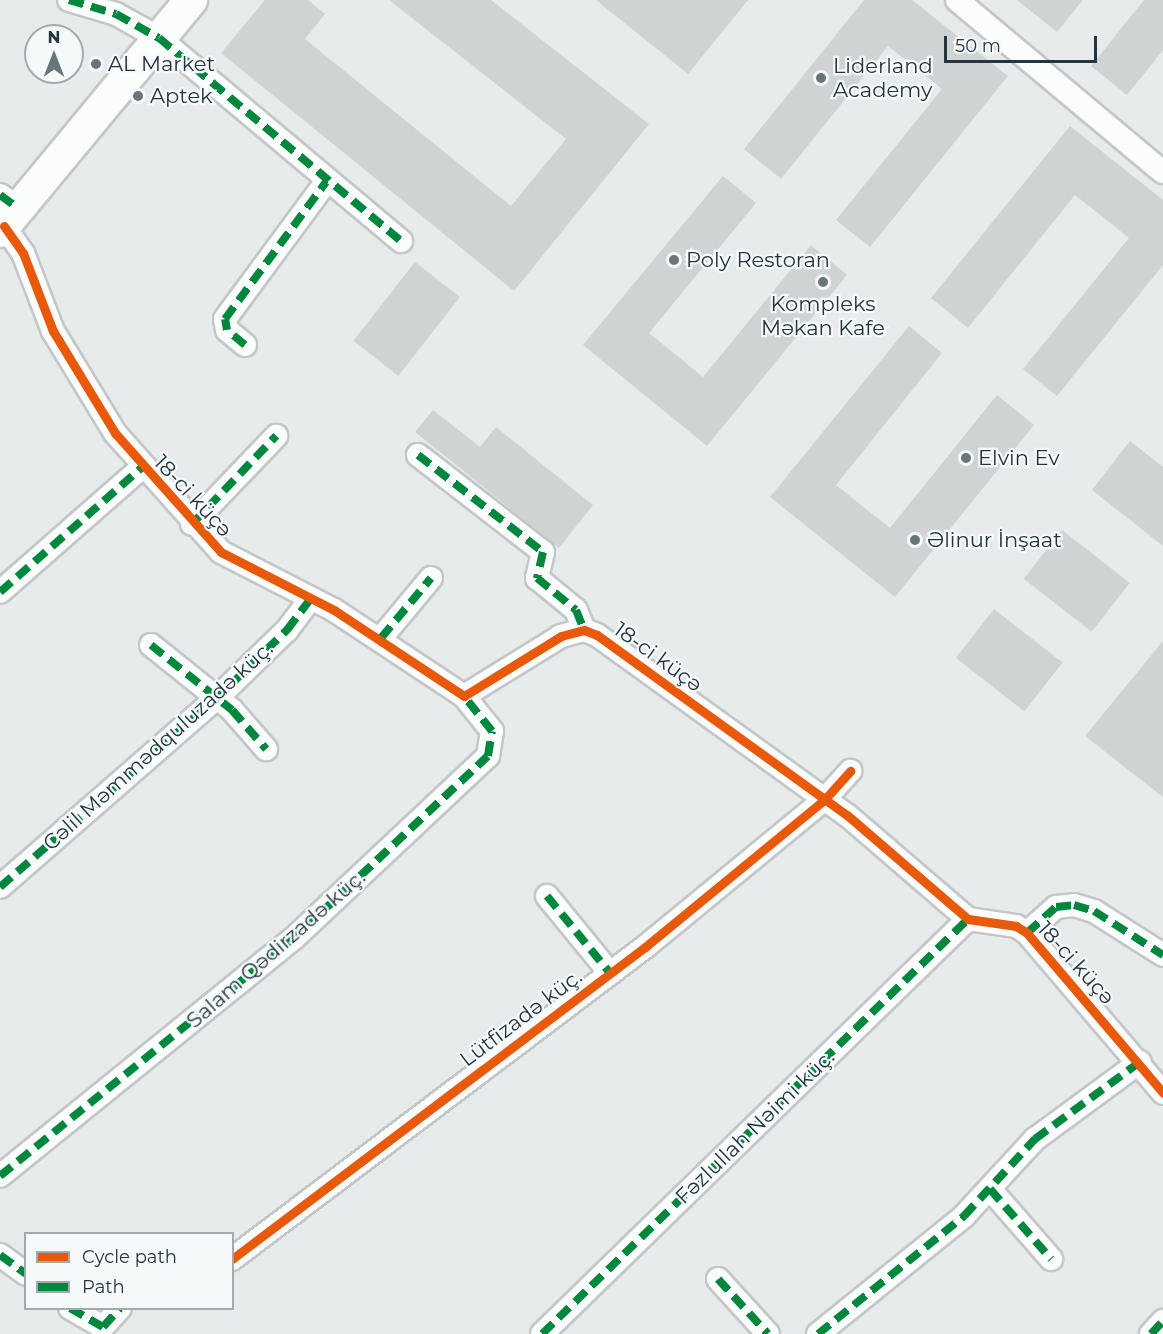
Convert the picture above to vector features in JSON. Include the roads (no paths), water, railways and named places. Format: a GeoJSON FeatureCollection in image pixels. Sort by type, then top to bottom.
{"type":"FeatureCollection","features":[{"type":"Feature","properties":{"kind":"street"},"geometry":{"type":"LineString","coordinates":[[69,0],[117,14],[159,38],[326,182],[400,240]]}},
{"type":"Feature","properties":{"kind":"street"},"geometry":{"type":"LineString","coordinates":[[6,215],[191,0]]}},
{"type":"Feature","properties":{"kind":"street"},"geometry":{"type":"LineString","coordinates":[[957,0],[1163,172]]}},
{"type":"Feature","properties":{"kind":"street"},"geometry":{"type":"LineString","coordinates":[[245,345],[227,330],[225,319],[326,182]]}},
{"type":"Feature","properties":{"kind":"street","name":"18-ci küçə"},"geometry":{"type":"LineString","coordinates":[[6,215],[53,331],[141,468],[192,524],[236,563],[310,599],[381,638],[464,696],[561,636],[584,630],[825,799],[968,919],[1016,926],[1027,933],[1140,1062],[1163,1094]]}},
{"type":"Feature","properties":{"kind":"street"},"geometry":{"type":"LineString","coordinates":[[192,524],[276,436]]}},
{"type":"Feature","properties":{"kind":"street"},"geometry":{"type":"LineString","coordinates":[[418,455],[543,552],[539,582],[576,610],[584,630]]}},
{"type":"Feature","properties":{"kind":"street"},"geometry":{"type":"LineString","coordinates":[[0,592],[141,468]]}},
{"type":"Feature","properties":{"kind":"street"},"geometry":{"type":"LineString","coordinates":[[381,638],[431,578]]}},
{"type":"Feature","properties":{"kind":"street","name":"Cəlil Məmmədquluzadə küç."},"geometry":{"type":"LineString","coordinates":[[0,887],[217,698],[287,630],[310,599]]}},
{"type":"Feature","properties":{"kind":"street"},"geometry":{"type":"LineString","coordinates":[[151,645],[217,698],[266,749]]}},
{"type":"Feature","properties":{"kind":"street","name":"Salam Qədirzadə küç."},"geometry":{"type":"LineString","coordinates":[[0,1175],[293,939],[488,756],[492,731],[464,696]]}},
{"type":"Feature","properties":{"kind":"street","name":"Lütfizadə küç."},"geometry":{"type":"LineString","coordinates":[[234,1256],[610,973],[825,799],[850,771]]}},
{"type":"Feature","properties":{"kind":"street"},"geometry":{"type":"LineString","coordinates":[[547,896],[610,973]]}},
{"type":"Feature","properties":{"kind":"street"},"geometry":{"type":"LineString","coordinates":[[1027,933],[1056,907],[1084,907],[1163,955]]}},
{"type":"Feature","properties":{"kind":"street","name":"Fəzlullah Nəimi küç."},"geometry":{"type":"LineString","coordinates":[[542,1334],[968,919]]}},
{"type":"Feature","properties":{"kind":"street"},"geometry":{"type":"LineString","coordinates":[[819,1334],[990,1189],[1035,1139],[1140,1062]]}},
{"type":"Feature","properties":{"kind":"street"},"geometry":{"type":"LineString","coordinates":[[990,1189],[1052,1259]]}},
{"type":"Feature","properties":{"kind":"street"},"geometry":{"type":"LineString","coordinates":[[0,1255],[24,1273]]}},
{"type":"Feature","properties":{"kind":"street"},"geometry":{"type":"LineString","coordinates":[[718,1280],[768,1334]]}},
{"type":"Feature","properties":{"kind":"street"},"geometry":{"type":"LineString","coordinates":[[73,1310],[103,1327],[118,1310]]}},
{"type":"Feature","properties":{"kind":"street"},"geometry":{"type":"LineString","coordinates":[[1151,1334],[1163,1321]]}},
{"type":"Feature","properties":{"kind":"place","name":"AL Market"},"geometry":{"type":"Point","coordinates":[96,64]}},
{"type":"Feature","properties":{"kind":"place","name":"Liderland Academy"},"geometry":{"type":"Point","coordinates":[821,78]}},
{"type":"Feature","properties":{"kind":"place","name":"Aptek"},"geometry":{"type":"Point","coordinates":[138,96]}},
{"type":"Feature","properties":{"kind":"place","name":"Poly Restoran"},"geometry":{"type":"Point","coordinates":[674,260]}},
{"type":"Feature","properties":{"kind":"place","name":"Kompleks Məkan Kafe"},"geometry":{"type":"Point","coordinates":[823,282]}},
{"type":"Feature","properties":{"kind":"place","name":"Elvin Ev"},"geometry":{"type":"Point","coordinates":[966,458]}},
{"type":"Feature","properties":{"kind":"place","name":"Əlinur İnşaat"},"geometry":{"type":"Point","coordinates":[915,540]}}]}
